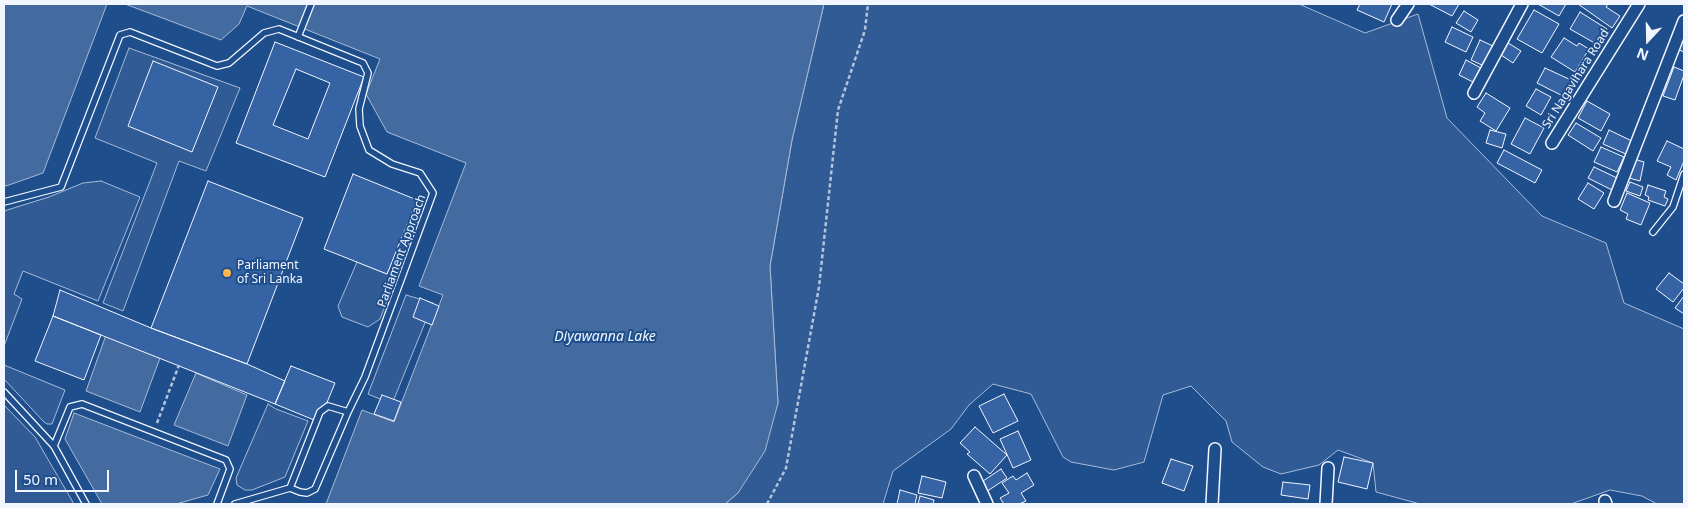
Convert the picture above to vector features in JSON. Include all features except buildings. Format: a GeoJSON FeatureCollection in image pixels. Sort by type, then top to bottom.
{"type":"FeatureCollection","features":[{"type":"Feature","properties":{"kind":"street"},"geometry":{"type":"LineString","coordinates":[[1397,20],[1408,4]]}},
{"type":"Feature","properties":{"kind":"street"},"geometry":{"type":"LineString","coordinates":[[1474,93],[1522,4]]}},
{"type":"Feature","properties":{"kind":"street","name":"Sri Nagavihara Road"},"geometry":{"type":"LineString","coordinates":[[1552,142],[1639,4]]}},
{"type":"Feature","properties":{"kind":"street"},"geometry":{"type":"LineString","coordinates":[[1614,201],[1684,21]]}},
{"type":"Feature","properties":{"kind":"street"},"geometry":{"type":"LineString","coordinates":[[1212,504],[1215,448]]}},
{"type":"Feature","properties":{"kind":"street"},"geometry":{"type":"LineString","coordinates":[[1326,504],[1328,468]]}},
{"type":"Feature","properties":{"kind":"street"},"geometry":{"type":"LineString","coordinates":[[974,476],[987,504]]}},
{"type":"Feature","properties":{"kind":"lane"},"geometry":{"type":"LineString","coordinates":[[298,37],[311,4]]}},
{"type":"Feature","properties":{"kind":"lane","name":"Parliament Approach"},"geometry":{"type":"LineString","coordinates":[[4,202],[61,187],[120,35],[130,32],[217,66],[230,62],[264,32],[279,30],[363,63],[368,73],[359,109],[360,126],[369,150],[392,164],[420,173],[434,193],[365,378],[315,488],[308,493],[290,488],[235,504]]}},
{"type":"Feature","properties":{"kind":"lane"},"geometry":{"type":"LineString","coordinates":[[1654,232],[1673,207],[1684,174]]}},
{"type":"Feature","properties":{"kind":"lane"},"geometry":{"type":"LineString","coordinates":[[4,392],[54,446],[86,504]]}},
{"type":"Feature","properties":{"kind":"lane"},"geometry":{"type":"LineString","coordinates":[[54,446],[70,407],[82,404],[226,460],[230,469],[217,504]]}},
{"type":"Feature","properties":{"kind":"lane"},"geometry":{"type":"LineString","coordinates":[[290,488],[320,412],[328,406],[348,412]]}},
{"type":"Feature","properties":{"kind":"path"},"geometry":{"type":"LineString","coordinates":[[767,504],[786,468],[820,287],[838,110],[865,30],[868,4]]}},
{"type":"Feature","properties":{"kind":"path"},"geometry":{"type":"LineString","coordinates":[[153,432],[180,365]]}},
{"type":"Feature","properties":{"kind":"shaded area"},"geometry":{"type":"Polygon","coordinates":[[[824,4],[1299,4],[1365,33],[1418,14],[1447,118],[1542,216],[1606,243],[1624,303],[1684,329],[1684,504],[1657,504],[1642,496],[1610,490],[1571,504],[1420,504],[1376,492],[1373,463],[1338,450],[1319,465],[1281,474],[1263,467],[1232,442],[1226,421],[1191,386],[1163,395],[1144,462],[1114,470],[1071,462],[1063,457],[1031,394],[993,384],[969,405],[951,429],[893,471],[883,504],[725,504],[738,493],[778,403],[770,266],[792,140],[824,4]]]}},
{"type":"Feature","properties":{"kind":"shaded area"},"geometry":{"type":"Polygon","coordinates":[[[129,48],[240,88],[206,171],[179,161],[123,311],[103,303],[157,163],[95,138],[129,48]]]}},
{"type":"Feature","properties":{"kind":"shaded area"},"geometry":{"type":"Polygon","coordinates":[[[101,181],[140,197],[98,301],[23,271],[14,294],[22,299],[4,346],[4,211],[49,197],[83,183],[101,181]]]}},
{"type":"Feature","properties":{"kind":"shaded area"},"geometry":{"type":"Polygon","coordinates":[[[410,216],[415,216],[417,222],[380,319],[368,327],[342,317],[338,306],[357,262],[387,274],[410,216]]]}},
{"type":"Feature","properties":{"kind":"shaded area"},"geometry":{"type":"Polygon","coordinates":[[[406,295],[433,303],[392,404],[368,394],[406,295]]]}},
{"type":"Feature","properties":{"kind":"shaded area"},"geometry":{"type":"Polygon","coordinates":[[[4,365],[65,390],[52,424],[44,422],[4,379],[4,365]]]}},
{"type":"Feature","properties":{"kind":"shaded area"},"geometry":{"type":"Polygon","coordinates":[[[268,404],[308,421],[285,477],[252,490],[245,490],[237,485],[236,478],[268,404]]]}},
{"type":"Feature","properties":{"kind":"shaded area"},"geometry":{"type":"Polygon","coordinates":[[[4,405],[35,437],[74,504],[4,504],[4,405]]]}},
{"type":"Feature","properties":{"kind":"water"},"geometry":{"type":"Polygon","coordinates":[[[4,4],[107,4],[43,173],[6,186],[4,185],[4,4]]]}},
{"type":"Feature","properties":{"kind":"water","name":"Diyawanna Lake"},"geometry":{"type":"Polygon","coordinates":[[[125,4],[824,4],[792,140],[770,266],[778,403],[765,451],[738,493],[725,504],[326,504],[362,410],[394,422],[443,295],[419,286],[466,163],[387,132],[366,94],[380,59],[247,6],[239,24],[221,40],[125,4]]]}},
{"type":"Feature","properties":{"kind":"water"},"geometry":{"type":"Polygon","coordinates":[[[106,335],[160,358],[140,412],[86,391],[106,335]]]}},
{"type":"Feature","properties":{"kind":"water"},"geometry":{"type":"Polygon","coordinates":[[[196,373],[247,395],[228,446],[174,425],[196,373]]]}},
{"type":"Feature","properties":{"kind":"water"},"geometry":{"type":"Polygon","coordinates":[[[74,413],[220,469],[208,495],[176,504],[102,504],[65,439],[74,413]]]}},
{"type":"Feature","properties":{"kind":"place","name":"Parliament of Sri Lanka"},"geometry":{"type":"Point","coordinates":[227,273]}}]}
